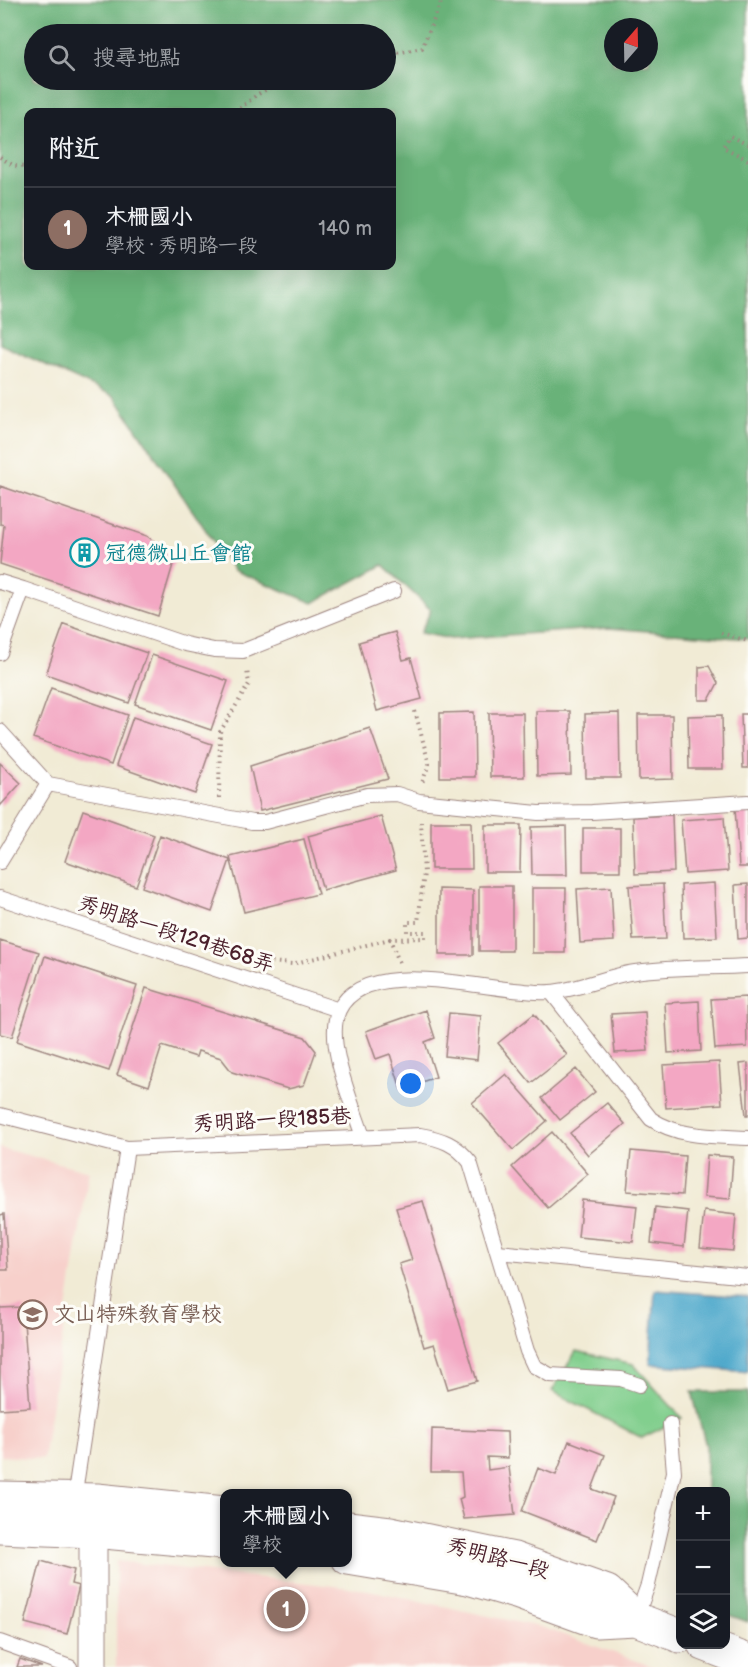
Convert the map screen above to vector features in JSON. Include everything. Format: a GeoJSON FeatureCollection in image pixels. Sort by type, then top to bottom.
{"type":"FeatureCollection","features":[{"type":"Feature","properties":{"kind":"main road"},"geometry":{"type":"LineString","coordinates":[[0,1498],[74,1499],[220,1513]]}},
{"type":"Feature","properties":{"kind":"main road"},"geometry":{"type":"LineString","coordinates":[[0,1527],[93,1531],[220,1543]]}},
{"type":"Feature","properties":{"kind":"main road","name":"秀明路一段"},"geometry":{"type":"LineString","coordinates":[[352,1528],[390,1533],[514,1559],[607,1592],[636,1619],[676,1634]]}},
{"type":"Feature","properties":{"kind":"main road","name":"秀明路一段"},"geometry":{"type":"LineString","coordinates":[[352,1559],[468,1578],[519,1593],[596,1621],[636,1619]]}},
{"type":"Feature","properties":{"kind":"main road"},"geometry":{"type":"LineString","coordinates":[[717,1649],[748,1661]]}},
{"type":"Feature","properties":{"kind":"street"},"geometry":{"type":"LineString","coordinates":[[93,1531],[93,1667]]}},
{"type":"Feature","properties":{"kind":"lane"},"geometry":{"type":"LineString","coordinates":[[0,582],[185,644],[214,650],[243,651],[394,591]]}},
{"type":"Feature","properties":{"kind":"lane"},"geometry":{"type":"LineString","coordinates":[[0,653],[23,590]]}},
{"type":"Feature","properties":{"kind":"lane"},"geometry":{"type":"LineString","coordinates":[[0,731],[48,784],[219,816],[265,822],[367,795],[398,794],[417,801],[566,813],[748,802]]}},
{"type":"Feature","properties":{"kind":"lane"},"geometry":{"type":"LineString","coordinates":[[0,862],[48,784]]}},
{"type":"Feature","properties":{"kind":"lane","name":"秀明路一段129巷68弄"},"geometry":{"type":"LineString","coordinates":[[0,898],[339,1010]]}},
{"type":"Feature","properties":{"kind":"lane"},"geometry":{"type":"LineString","coordinates":[[339,1010],[347,998],[360,988],[376,982],[405,980],[550,992],[636,972],[748,966]]}},
{"type":"Feature","properties":{"kind":"lane"},"geometry":{"type":"LineString","coordinates":[[550,992],[651,1119],[665,1128],[683,1134],[748,1138]]}},
{"type":"Feature","properties":{"kind":"lane","name":"秀明路一段185巷"},"geometry":{"type":"LineString","coordinates":[[0,1114],[127,1148],[363,1137],[335,1043],[339,1010]]}},
{"type":"Feature","properties":{"kind":"lane"},"geometry":{"type":"LineString","coordinates":[[363,1137],[420,1135],[443,1139],[459,1148],[470,1162],[534,1366],[550,1375],[621,1379],[639,1385]]}},
{"type":"Feature","properties":{"kind":"lane"},"geometry":{"type":"LineString","coordinates":[[74,1499],[127,1148]]}},
{"type":"Feature","properties":{"kind":"lane"},"geometry":{"type":"LineString","coordinates":[[498,1252],[748,1277]]}},
{"type":"Feature","properties":{"kind":"lane"},"geometry":{"type":"LineString","coordinates":[[636,1619],[648,1585],[674,1472],[670,1424]]}},
{"type":"Feature","properties":{"kind":"lane"},"geometry":{"type":"LineString","coordinates":[[0,1642],[70,1667]]}},
{"type":"Feature","properties":{"kind":"path"},"geometry":{"type":"LineString","coordinates":[[396,53],[422,48],[442,0]]}},
{"type":"Feature","properties":{"kind":"path"},"geometry":{"type":"LineString","coordinates":[[240,108],[265,90]]}},
{"type":"Feature","properties":{"kind":"path"},"geometry":{"type":"LineString","coordinates":[[748,145],[730,136],[723,147],[748,160]]}},
{"type":"Feature","properties":{"kind":"path"},"geometry":{"type":"LineString","coordinates":[[0,157],[14,165],[24,166]]}},
{"type":"Feature","properties":{"kind":"path"},"geometry":{"type":"LineString","coordinates":[[720,633],[748,641]]}},
{"type":"Feature","properties":{"kind":"path"},"geometry":{"type":"LineString","coordinates":[[219,816],[220,732],[249,684],[243,651]]}},
{"type":"Feature","properties":{"kind":"path"},"geometry":{"type":"LineString","coordinates":[[219,971],[247,959],[275,964],[292,964],[390,939],[425,938],[425,932],[407,932],[407,922],[418,922],[424,873],[423,823],[409,818],[429,764],[415,711]]}},
{"type":"Feature","properties":{"kind":"path"},"geometry":{"type":"LineString","coordinates":[[390,939],[405,980]]}},
{"type":"Feature","properties":{"kind":"shaded area","name":"文山特殊教育學校"},"geometry":{"type":"Polygon","coordinates":[[[0,1148],[89,1171],[43,1459],[0,1456],[0,1148]]]}},
{"type":"Feature","properties":{"kind":"shaded area"},"geometry":{"type":"Polygon","coordinates":[[[116,1561],[368,1590],[544,1628],[654,1667],[116,1667],[116,1561]]]}},
{"type":"Feature","properties":{"kind":"green space"},"geometry":{"type":"Polygon","coordinates":[[[0,0],[748,0],[748,639],[609,628],[451,639],[420,633],[431,610],[383,565],[313,603],[233,570],[114,396],[0,344],[0,0]]]}},
{"type":"Feature","properties":{"kind":"green space"},"geometry":{"type":"Polygon","coordinates":[[[576,1351],[633,1364],[682,1418],[642,1438],[552,1391],[576,1351]]]}},
{"type":"Feature","properties":{"kind":"green space"},"geometry":{"type":"Polygon","coordinates":[[[692,1392],[748,1392],[748,1622],[730,1615],[730,1487],[706,1487],[706,1446],[692,1392]]]}},
{"type":"Feature","properties":{"kind":"water"},"geometry":{"type":"Polygon","coordinates":[[[655,1290],[748,1297],[748,1372],[650,1364],[655,1290]]]}},
{"type":"Feature","properties":{"kind":"building","name":"冠德微山丘會館"},"geometry":{"type":"Polygon","coordinates":[[[0,486],[147,536],[175,558],[158,616],[0,564],[4,525],[0,524],[0,486]]]}},
{"type":"Feature","properties":{"kind":"building"},"geometry":{"type":"Polygon","coordinates":[[[64,624],[147,653],[129,703],[46,674],[64,624]]]}},
{"type":"Feature","properties":{"kind":"building"},"geometry":{"type":"Polygon","coordinates":[[[395,632],[403,660],[411,658],[422,699],[377,711],[359,642],[395,632]]]}},
{"type":"Feature","properties":{"kind":"building"},"geometry":{"type":"Polygon","coordinates":[[[152,655],[228,681],[211,730],[135,704],[152,655]]]}},
{"type":"Feature","properties":{"kind":"building"},"geometry":{"type":"Polygon","coordinates":[[[709,666],[718,683],[709,700],[699,700],[699,667],[709,666]]]}},
{"type":"Feature","properties":{"kind":"building"},"geometry":{"type":"Polygon","coordinates":[[[51,688],[128,715],[111,765],[33,738],[51,688]]]}},
{"type":"Feature","properties":{"kind":"building"},"geometry":{"type":"Polygon","coordinates":[[[536,711],[570,711],[571,775],[537,776],[536,711]]]}},
{"type":"Feature","properties":{"kind":"building"},"geometry":{"type":"Polygon","coordinates":[[[474,712],[475,777],[440,777],[440,713],[474,712]]]}},
{"type":"Feature","properties":{"kind":"building"},"geometry":{"type":"Polygon","coordinates":[[[489,713],[523,713],[524,777],[490,777],[489,713]]]}},
{"type":"Feature","properties":{"kind":"building"},"geometry":{"type":"Polygon","coordinates":[[[619,713],[620,778],[586,778],[585,714],[619,713]]]}},
{"type":"Feature","properties":{"kind":"building"},"geometry":{"type":"Polygon","coordinates":[[[741,714],[748,714],[748,768],[743,768],[741,714]]]}},
{"type":"Feature","properties":{"kind":"building"},"geometry":{"type":"Polygon","coordinates":[[[638,715],[672,715],[673,779],[639,780],[638,715]]]}},
{"type":"Feature","properties":{"kind":"building"},"geometry":{"type":"Polygon","coordinates":[[[722,715],[723,769],[689,769],[688,716],[722,715]]]}},
{"type":"Feature","properties":{"kind":"building"},"geometry":{"type":"Polygon","coordinates":[[[133,717],[212,744],[195,794],[116,766],[133,717]]]}},
{"type":"Feature","properties":{"kind":"building"},"geometry":{"type":"Polygon","coordinates":[[[370,728],[388,779],[260,811],[250,766],[370,728]]]}},
{"type":"Feature","properties":{"kind":"building"},"geometry":{"type":"Polygon","coordinates":[[[0,763],[21,783],[0,806],[0,763]]]}},
{"type":"Feature","properties":{"kind":"building"},"geometry":{"type":"Polygon","coordinates":[[[748,807],[748,867],[739,867],[735,808],[748,807]]]}},
{"type":"Feature","properties":{"kind":"building"},"geometry":{"type":"Polygon","coordinates":[[[83,810],[154,835],[136,886],[65,861],[83,810]]]}},
{"type":"Feature","properties":{"kind":"building"},"geometry":{"type":"Polygon","coordinates":[[[672,815],[674,872],[635,874],[633,817],[672,815]]]}},
{"type":"Feature","properties":{"kind":"building"},"geometry":{"type":"Polygon","coordinates":[[[381,816],[396,870],[323,890],[308,836],[381,816]]]}},
{"type":"Feature","properties":{"kind":"building"},"geometry":{"type":"Polygon","coordinates":[[[724,817],[728,871],[685,874],[681,820],[724,817]]]}},
{"type":"Feature","properties":{"kind":"building"},"geometry":{"type":"Polygon","coordinates":[[[431,822],[471,822],[472,869],[431,869],[431,822]]]}},
{"type":"Feature","properties":{"kind":"building"},"geometry":{"type":"Polygon","coordinates":[[[485,825],[521,825],[520,872],[485,872],[485,825]]]}},
{"type":"Feature","properties":{"kind":"building"},"geometry":{"type":"Polygon","coordinates":[[[566,826],[567,875],[532,875],[531,827],[566,826]]]}},
{"type":"Feature","properties":{"kind":"building"},"geometry":{"type":"Polygon","coordinates":[[[583,828],[620,828],[620,871],[583,871],[583,828]]]}},
{"type":"Feature","properties":{"kind":"building"},"geometry":{"type":"Polygon","coordinates":[[[160,835],[230,860],[212,912],[142,887],[160,835]]]}},
{"type":"Feature","properties":{"kind":"building"},"geometry":{"type":"Polygon","coordinates":[[[304,839],[318,894],[244,912],[230,857],[304,839]]]}},
{"type":"Feature","properties":{"kind":"building"},"geometry":{"type":"Polygon","coordinates":[[[714,883],[717,937],[683,938],[681,885],[714,883]]]}},
{"type":"Feature","properties":{"kind":"building"},"geometry":{"type":"Polygon","coordinates":[[[663,884],[666,939],[633,940],[629,886],[663,884]]]}},
{"type":"Feature","properties":{"kind":"building"},"geometry":{"type":"Polygon","coordinates":[[[748,884],[748,938],[738,939],[735,885],[748,884]]]}},
{"type":"Feature","properties":{"kind":"building"},"geometry":{"type":"Polygon","coordinates":[[[479,886],[512,886],[512,951],[479,951],[479,886]]]}},
{"type":"Feature","properties":{"kind":"building"},"geometry":{"type":"Polygon","coordinates":[[[611,887],[614,941],[580,943],[577,889],[611,887]]]}},
{"type":"Feature","properties":{"kind":"building"},"geometry":{"type":"Polygon","coordinates":[[[532,888],[566,888],[565,953],[532,953],[532,888]]]}},
{"type":"Feature","properties":{"kind":"building"},"geometry":{"type":"Polygon","coordinates":[[[439,889],[473,890],[473,955],[439,955],[439,889]]]}},
{"type":"Feature","properties":{"kind":"building"},"geometry":{"type":"Polygon","coordinates":[[[0,940],[39,952],[12,1037],[0,1034],[0,940]]]}},
{"type":"Feature","properties":{"kind":"building"},"geometry":{"type":"Polygon","coordinates":[[[45,956],[137,986],[109,1071],[17,1041],[45,956]]]}},
{"type":"Feature","properties":{"kind":"building"},"geometry":{"type":"Polygon","coordinates":[[[146,988],[305,1037],[316,1051],[304,1085],[288,1089],[232,1072],[221,1058],[198,1051],[196,1057],[162,1046],[149,1086],[117,1075],[146,988]]]}},
{"type":"Feature","properties":{"kind":"building"},"geometry":{"type":"Polygon","coordinates":[[[746,997],[747,1047],[715,1049],[711,999],[746,997]]]}},
{"type":"Feature","properties":{"kind":"building"},"geometry":{"type":"Polygon","coordinates":[[[699,1001],[701,1051],[668,1053],[665,1003],[699,1001]]]}},
{"type":"Feature","properties":{"kind":"building"},"geometry":{"type":"Polygon","coordinates":[[[426,1010],[435,1038],[425,1042],[436,1077],[401,1089],[390,1054],[376,1059],[366,1031],[426,1010]]]}},
{"type":"Feature","properties":{"kind":"building"},"geometry":{"type":"Polygon","coordinates":[[[645,1012],[648,1051],[615,1053],[611,1014],[645,1012]]]}},
{"type":"Feature","properties":{"kind":"building"},"geometry":{"type":"Polygon","coordinates":[[[449,1013],[481,1016],[477,1060],[445,1056],[449,1013]]]}},
{"type":"Feature","properties":{"kind":"building"},"geometry":{"type":"Polygon","coordinates":[[[534,1014],[567,1055],[531,1083],[498,1043],[534,1014]]]}},
{"type":"Feature","properties":{"kind":"building"},"geometry":{"type":"Polygon","coordinates":[[[719,1062],[722,1104],[666,1108],[663,1065],[719,1062]]]}},
{"type":"Feature","properties":{"kind":"building"},"geometry":{"type":"Polygon","coordinates":[[[748,1063],[748,1115],[746,1115],[740,1064],[748,1063]]]}},
{"type":"Feature","properties":{"kind":"building"},"geometry":{"type":"Polygon","coordinates":[[[576,1069],[595,1092],[560,1120],[542,1098],[576,1069]]]}},
{"type":"Feature","properties":{"kind":"building"},"geometry":{"type":"Polygon","coordinates":[[[506,1074],[547,1121],[513,1150],[472,1103],[506,1074]]]}},
{"type":"Feature","properties":{"kind":"building"},"geometry":{"type":"Polygon","coordinates":[[[607,1103],[625,1124],[588,1155],[570,1133],[607,1103]]]}},
{"type":"Feature","properties":{"kind":"building"},"geometry":{"type":"Polygon","coordinates":[[[552,1132],[588,1174],[548,1208],[512,1167],[552,1132]]]}},
{"type":"Feature","properties":{"kind":"building"},"geometry":{"type":"Polygon","coordinates":[[[631,1151],[685,1156],[682,1195],[627,1191],[631,1151]]]}},
{"type":"Feature","properties":{"kind":"building"},"geometry":{"type":"Polygon","coordinates":[[[707,1155],[733,1157],[730,1199],[704,1197],[707,1155]]]}},
{"type":"Feature","properties":{"kind":"building"},"geometry":{"type":"Polygon","coordinates":[[[582,1200],[637,1206],[633,1242],[578,1237],[582,1200]]]}},
{"type":"Feature","properties":{"kind":"building"},"geometry":{"type":"Polygon","coordinates":[[[423,1201],[477,1381],[448,1389],[434,1344],[424,1347],[399,1264],[412,1260],[396,1208],[423,1201]]]}},
{"type":"Feature","properties":{"kind":"building"},"geometry":{"type":"Polygon","coordinates":[[[655,1207],[688,1211],[684,1247],[651,1243],[655,1207]]]}},
{"type":"Feature","properties":{"kind":"building"},"geometry":{"type":"Polygon","coordinates":[[[704,1211],[736,1215],[733,1251],[700,1248],[704,1211]]]}},
{"type":"Feature","properties":{"kind":"building"},"geometry":{"type":"Polygon","coordinates":[[[4,1214],[8,1270],[0,1270],[0,1215],[4,1214]]]}},
{"type":"Feature","properties":{"kind":"building"},"geometry":{"type":"Polygon","coordinates":[[[23,1307],[30,1407],[0,1409],[0,1308],[23,1307]]]}},
{"type":"Feature","properties":{"kind":"building"},"geometry":{"type":"Polygon","coordinates":[[[432,1429],[507,1432],[508,1458],[487,1457],[488,1470],[509,1467],[515,1515],[464,1519],[459,1499],[463,1497],[461,1472],[431,1472],[432,1429]]]}},
{"type":"Feature","properties":{"kind":"building"},"geometry":{"type":"Polygon","coordinates":[[[569,1441],[605,1455],[592,1489],[614,1497],[597,1540],[522,1511],[538,1468],[556,1475],[569,1441]]]}},
{"type":"Feature","properties":{"kind":"building"},"geometry":{"type":"Polygon","coordinates":[[[41,1561],[74,1570],[71,1584],[79,1586],[67,1634],[25,1623],[41,1561]]]}},
{"type":"Feature","properties":{"kind":"building"},"geometry":{"type":"Polygon","coordinates":[[[20,1659],[42,1667],[17,1667],[20,1659]]]}},
{"type":"Feature","properties":{"kind":"place","name":"冠德微山丘會館"},"geometry":{"type":"Point","coordinates":[84,553]}},
{"type":"Feature","properties":{"kind":"place","name":"文山特殊教育學校"},"geometry":{"type":"Point","coordinates":[33,1314]}},
{"type":"Feature","properties":{"kind":"place","name":"木柵國小"},"geometry":{"type":"Point","coordinates":[286,1609]}}]}
